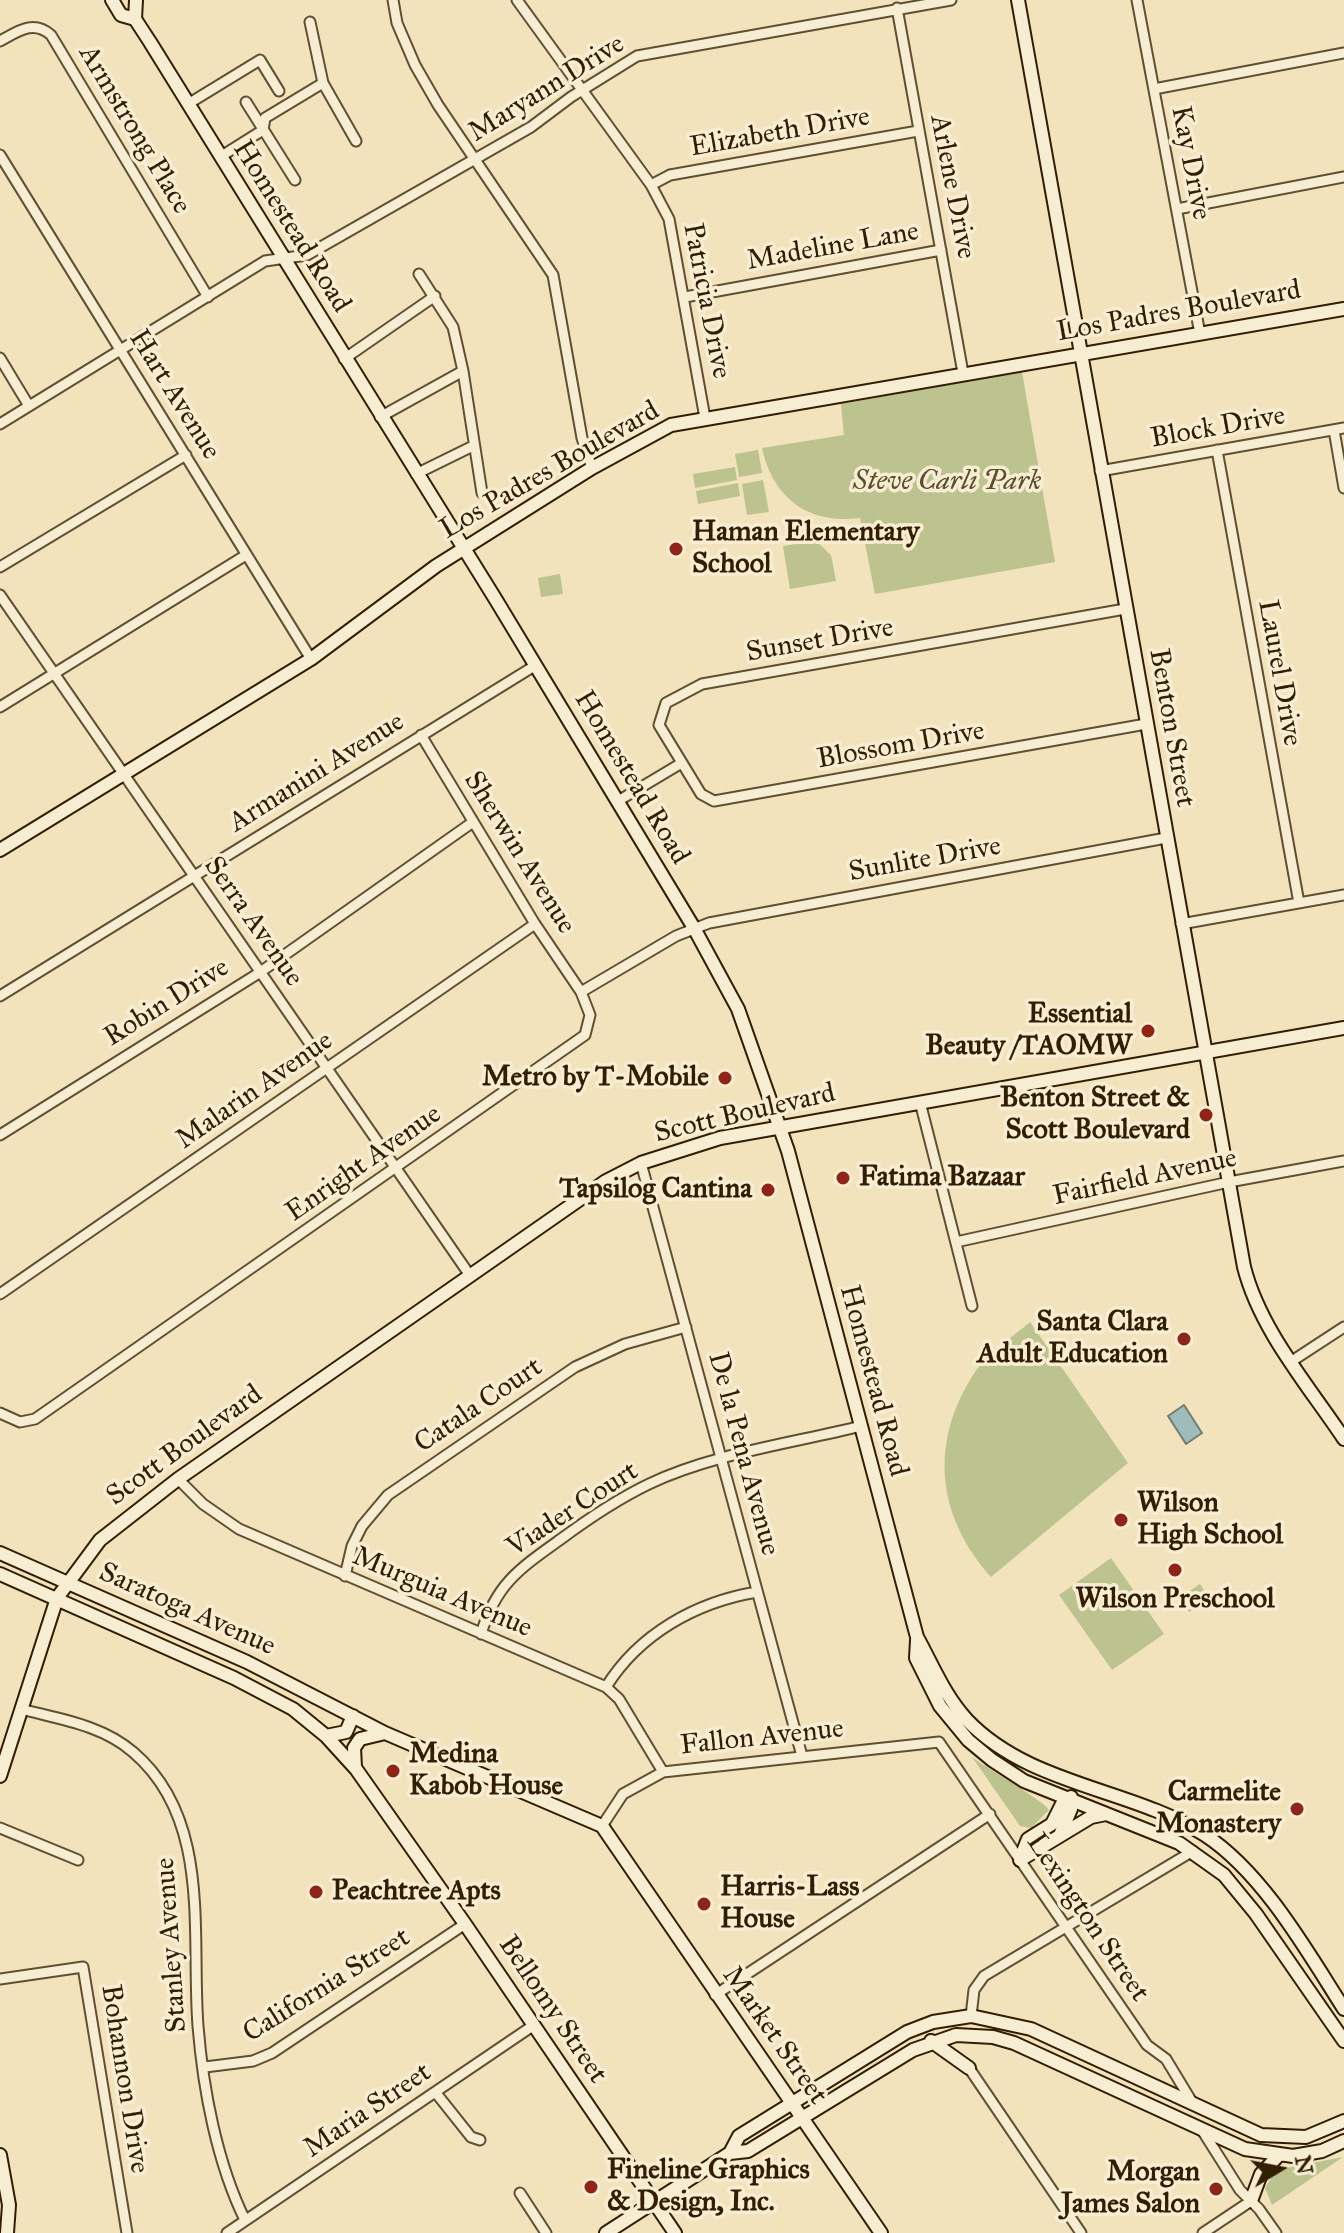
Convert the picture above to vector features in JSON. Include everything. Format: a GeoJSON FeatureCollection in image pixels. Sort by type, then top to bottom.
{"type":"FeatureCollection","features":[{"type":"Feature","properties":{"kind":"main road","name":"Homestead Road"},"geometry":{"type":"LineString","coordinates":[[112,0],[121,15],[135,19],[536,665],[694,928],[742,1019],[778,1126],[917,1637],[946,1693],[968,1721],[1000,1747],[1077,1783],[1185,1823],[1231,1855],[1268,1897],[1344,2009]]}},
{"type":"Feature","properties":{"kind":"main road"},"geometry":{"type":"LineString","coordinates":[[135,19],[136,0]]}},
{"type":"Feature","properties":{"kind":"main road","name":"Benton Street"},"geometry":{"type":"LineString","coordinates":[[1018,0],[1181,924],[1248,1284],[1292,1361],[1344,1439]]}},
{"type":"Feature","properties":{"kind":"main road","name":"Los Padres Boulevard"},"geometry":{"type":"LineString","coordinates":[[0,850],[311,659],[411,582],[650,434],[705,418],[1344,309]]}},
{"type":"Feature","properties":{"kind":"main road","name":"Scott Boulevard"},"geometry":{"type":"LineString","coordinates":[[0,1776],[57,1598],[100,1540],[178,1479],[606,1181],[641,1163],[707,1141],[778,1126],[1344,1028]]}},
{"type":"Feature","properties":{"kind":"main road","name":"Saratoga Avenue"},"geometry":{"type":"LineString","coordinates":[[0,1553],[247,1662],[385,1733],[602,1826]]}},
{"type":"Feature","properties":{"kind":"main road","name":"Saratoga Avenue"},"geometry":{"type":"LineString","coordinates":[[0,1574],[293,1709]]}},
{"type":"Feature","properties":{"kind":"main road","name":"Homestead Road"},"geometry":{"type":"LineString","coordinates":[[917,1637],[916,1658],[925,1679],[940,1706],[968,1740],[1024,1781],[1150,1830],[1193,1851],[1240,1892],[1344,2041]]}},
{"type":"Feature","properties":{"kind":"main road","name":"Bellomy Street"},"geometry":{"type":"LineString","coordinates":[[293,1709],[326,1736],[356,1769],[675,2233]]}},
{"type":"Feature","properties":{"kind":"main road"},"geometry":{"type":"LineString","coordinates":[[326,1736],[346,1732],[353,1716]]}},
{"type":"Feature","properties":{"kind":"main road"},"geometry":{"type":"LineString","coordinates":[[356,1769],[353,1759],[357,1743],[367,1735],[385,1733]]}},
{"type":"Feature","properties":{"kind":"main road"},"geometry":{"type":"LineString","coordinates":[[1060,1835],[1077,1783]]}},
{"type":"Feature","properties":{"kind":"main road"},"geometry":{"type":"LineString","coordinates":[[1020,1860],[1028,1839],[1052,1824],[1062,1804],[1069,1801]]}},
{"type":"Feature","properties":{"kind":"main road"},"geometry":{"type":"LineString","coordinates":[[1020,1860],[1091,1817],[1106,1814]]}},
{"type":"Feature","properties":{"kind":"main road","name":"Market Street"},"geometry":{"type":"LineString","coordinates":[[602,1826],[881,2233]]}},
{"type":"Feature","properties":{"kind":"main road"},"geometry":{"type":"LineString","coordinates":[[730,2153],[739,2136],[907,2032],[933,2022],[971,2016],[1031,2029],[1244,2129],[1273,2138],[1306,2137],[1344,2121]]}},
{"type":"Feature","properties":{"kind":"main road"},"geometry":{"type":"LineString","coordinates":[[606,2233],[730,2153],[748,2151],[931,2041],[972,2035],[1014,2043],[1245,2149],[1278,2156],[1322,2151],[1344,2141]]}},
{"type":"Feature","properties":{"kind":"main road"},"geometry":{"type":"LineString","coordinates":[[931,2041],[969,2068]]}},
{"type":"Feature","properties":{"kind":"main road"},"geometry":{"type":"LineString","coordinates":[[0,2155],[9,2205],[7,2233]]}},
{"type":"Feature","properties":{"kind":"main road"},"geometry":{"type":"LineString","coordinates":[[1251,2201],[1261,2174],[1278,2156]]}},
{"type":"Feature","properties":{"kind":"street"},"geometry":{"type":"LineString","coordinates":[[393,0],[397,23],[415,65],[474,160],[553,275],[582,438],[592,468]]}},
{"type":"Feature","properties":{"kind":"street","name":"Patricia Drive"},"geometry":{"type":"LineString","coordinates":[[517,0],[651,185],[669,219],[705,418]]}},
{"type":"Feature","properties":{"kind":"street","name":"Maryann Drive"},"geometry":{"type":"LineString","coordinates":[[0,424],[265,261],[307,255],[531,127],[581,90],[637,56],[951,0]]}},
{"type":"Feature","properties":{"kind":"street","name":"Kay Drive"},"geometry":{"type":"LineString","coordinates":[[1137,0],[1200,334]]}},
{"type":"Feature","properties":{"kind":"street","name":"Arlene Drive"},"geometry":{"type":"LineString","coordinates":[[897,8],[963,373]]}},
{"type":"Feature","properties":{"kind":"street"},"geometry":{"type":"LineString","coordinates":[[310,22],[323,83],[356,141]]}},
{"type":"Feature","properties":{"kind":"street","name":"Armstrong Place"},"geometry":{"type":"LineString","coordinates":[[0,41],[26,27],[39,28],[51,35],[208,297]]}},
{"type":"Feature","properties":{"kind":"street"},"geometry":{"type":"LineString","coordinates":[[1154,89],[1344,53]]}},
{"type":"Feature","properties":{"kind":"street"},"geometry":{"type":"LineString","coordinates":[[188,104],[260,60],[279,91]]}},
{"type":"Feature","properties":{"kind":"street"},"geometry":{"type":"LineString","coordinates":[[220,157],[263,130],[265,118],[323,83]]}},
{"type":"Feature","properties":{"kind":"street"},"geometry":{"type":"LineString","coordinates":[[246,102],[295,180]]}},
{"type":"Feature","properties":{"kind":"street","name":"Elizabeth Drive"},"geometry":{"type":"LineString","coordinates":[[651,185],[670,175],[918,131]]}},
{"type":"Feature","properties":{"kind":"street","name":"Hart Avenue"},"geometry":{"type":"LineString","coordinates":[[0,155],[311,659]]}},
{"type":"Feature","properties":{"kind":"street"},"geometry":{"type":"LineString","coordinates":[[1177,209],[1344,177]]}},
{"type":"Feature","properties":{"kind":"street","name":"Madeline Lane"},"geometry":{"type":"LineString","coordinates":[[685,297],[941,250]]}},
{"type":"Feature","properties":{"kind":"street"},"geometry":{"type":"LineString","coordinates":[[419,274],[453,327],[482,493]]}},
{"type":"Feature","properties":{"kind":"street"},"geometry":{"type":"LineString","coordinates":[[344,359],[435,296]]}},
{"type":"Feature","properties":{"kind":"street"},"geometry":{"type":"LineString","coordinates":[[0,358],[29,406]]}},
{"type":"Feature","properties":{"kind":"street"},"geometry":{"type":"LineString","coordinates":[[380,417],[463,371]]}},
{"type":"Feature","properties":{"kind":"street"},"geometry":{"type":"LineString","coordinates":[[1339,429],[1344,488]]}},
{"type":"Feature","properties":{"kind":"street","name":"Block Drive"},"geometry":{"type":"LineString","coordinates":[[1100,471],[1339,429]]}},
{"type":"Feature","properties":{"kind":"street"},"geometry":{"type":"LineString","coordinates":[[416,474],[473,446]]}},
{"type":"Feature","properties":{"kind":"street","name":"Laurel Drive"},"geometry":{"type":"LineString","coordinates":[[1217,450],[1299,903]]}},
{"type":"Feature","properties":{"kind":"street"},"geometry":{"type":"LineString","coordinates":[[0,567],[186,455]]}},
{"type":"Feature","properties":{"kind":"street"},"geometry":{"type":"LineString","coordinates":[[0,707],[246,555]]}},
{"type":"Feature","properties":{"kind":"street","name":"Serra Avenue"},"geometry":{"type":"LineString","coordinates":[[0,595],[469,1274]]}},
{"type":"Feature","properties":{"kind":"street","name":"Sunset Drive"},"geometry":{"type":"LineString","coordinates":[[680,764],[659,725],[661,711],[673,698],[702,684],[1125,609]]}},
{"type":"Feature","properties":{"kind":"street","name":"Armanini Avenue"},"geometry":{"type":"LineString","coordinates":[[0,996],[536,665]]}},
{"type":"Feature","properties":{"kind":"street","name":"Blossom Drive"},"geometry":{"type":"LineString","coordinates":[[680,764],[701,794],[714,801],[1146,724]]}},
{"type":"Feature","properties":{"kind":"street","name":"Sherwin Avenue"},"geometry":{"type":"LineString","coordinates":[[421,735],[535,924],[581,992]]}},
{"type":"Feature","properties":{"kind":"street"},"geometry":{"type":"LineString","coordinates":[[618,801],[680,764]]}},
{"type":"Feature","properties":{"kind":"street","name":"Robin Drive"},"geometry":{"type":"LineString","coordinates":[[0,1135],[259,973],[473,822]]}},
{"type":"Feature","properties":{"kind":"street","name":"Sunlite Drive"},"geometry":{"type":"LineString","coordinates":[[694,928],[1166,838]]}},
{"type":"Feature","properties":{"kind":"street"},"geometry":{"type":"LineString","coordinates":[[1181,924],[1344,895]]}},
{"type":"Feature","properties":{"kind":"street","name":"Malarin Avenue"},"geometry":{"type":"LineString","coordinates":[[0,1294],[535,924]]}},
{"type":"Feature","properties":{"kind":"street"},"geometry":{"type":"LineString","coordinates":[[581,992],[694,928]]}},
{"type":"Feature","properties":{"kind":"street","name":"Enright Avenue"},"geometry":{"type":"LineString","coordinates":[[0,1413],[20,1422],[35,1419],[579,1041],[589,1027],[590,1015],[581,992]]}},
{"type":"Feature","properties":{"kind":"street"},"geometry":{"type":"LineString","coordinates":[[920,1102],[972,1306]]}},
{"type":"Feature","properties":{"kind":"street","name":"Fairfield Avenue"},"geometry":{"type":"LineString","coordinates":[[956,1242],[1229,1182],[1344,1161]]}},
{"type":"Feature","properties":{"kind":"street","name":"De la Pena Avenue"},"geometry":{"type":"LineString","coordinates":[[641,1163],[802,1756]]}},
{"type":"Feature","properties":{"kind":"street","name":"Catala Court"},"geometry":{"type":"LineString","coordinates":[[345,1576],[352,1546],[362,1526],[388,1495],[575,1367],[625,1344],[686,1327]]}},
{"type":"Feature","properties":{"kind":"street"},"geometry":{"type":"LineString","coordinates":[[1292,1361],[1344,1327]]}},
{"type":"Feature","properties":{"kind":"street","name":"Viader Court"},"geometry":{"type":"LineString","coordinates":[[481,1634],[494,1598],[518,1569],[586,1521],[650,1483],[721,1460],[861,1426]]}},
{"type":"Feature","properties":{"kind":"street","name":"Murguia Avenue"},"geometry":{"type":"LineString","coordinates":[[178,1479],[203,1504],[239,1529],[606,1687],[619,1699],[663,1772]]}},
{"type":"Feature","properties":{"kind":"street"},"geometry":{"type":"LineString","coordinates":[[606,1687],[620,1665],[641,1643],[695,1610],[730,1597],[757,1592]]}},
{"type":"Feature","properties":{"kind":"street","name":"Stanley Avenue"},"geometry":{"type":"LineString","coordinates":[[21,1709],[81,1724],[123,1745],[156,1776],[172,1799],[186,1834],[191,1867],[199,2029],[211,2107],[234,2196],[245,2220]]}},
{"type":"Feature","properties":{"kind":"street","name":"Fallon Avenue"},"geometry":{"type":"LineString","coordinates":[[602,1826],[623,1794],[663,1772],[930,1741],[939,1742],[947,1751]]}},
{"type":"Feature","properties":{"kind":"street","name":"Lexington Street"},"geometry":{"type":"LineString","coordinates":[[947,1751],[1147,2045],[1166,2059],[1195,2106]]}},
{"type":"Feature","properties":{"kind":"street"},"geometry":{"type":"LineString","coordinates":[[715,1995],[990,1814]]}},
{"type":"Feature","properties":{"kind":"street"},"geometry":{"type":"LineString","coordinates":[[0,1828],[78,1860]]}},
{"type":"Feature","properties":{"kind":"street"},"geometry":{"type":"LineString","coordinates":[[971,2016],[974,1990],[980,1980],[1066,1924],[1083,1920],[1193,1851]]}},
{"type":"Feature","properties":{"kind":"street","name":"California Street"},"geometry":{"type":"LineString","coordinates":[[205,2067],[253,2061],[272,2053],[465,1924]]}},
{"type":"Feature","properties":{"kind":"street","name":"Bohannon Drive"},"geometry":{"type":"LineString","coordinates":[[0,1979],[83,1967],[127,2233]]}},
{"type":"Feature","properties":{"kind":"street","name":"Maria Street"},"geometry":{"type":"LineString","coordinates":[[227,2233],[534,2025]]}},
{"type":"Feature","properties":{"kind":"street"},"geometry":{"type":"LineString","coordinates":[[969,2068],[1081,2233]]}},
{"type":"Feature","properties":{"kind":"street"},"geometry":{"type":"LineString","coordinates":[[436,2093],[471,2137],[480,2140]]}},
{"type":"Feature","properties":{"kind":"street"},"geometry":{"type":"LineString","coordinates":[[1202,2130],[1240,2190],[1276,2233]]}},
{"type":"Feature","properties":{"kind":"street"},"geometry":{"type":"LineString","coordinates":[[520,2193],[546,2233]]}},
{"type":"Feature","properties":{"kind":"street"},"geometry":{"type":"LineString","coordinates":[[1203,2233],[1251,2201]]}},
{"type":"Feature","properties":{"kind":"green space","name":"Steve Carli Park"},"geometry":{"type":"Polygon","coordinates":[[[1022,372],[1055,562],[875,594],[860,518],[824,517],[809,512],[784,494],[767,466],[762,448],[844,435],[841,404],[1022,372]]]}},
{"type":"Feature","properties":{"kind":"green space"},"geometry":{"type":"Polygon","coordinates":[[[758,450],[762,473],[739,477],[735,454],[758,450]]]}},
{"type":"Feature","properties":{"kind":"green space"},"geometry":{"type":"Polygon","coordinates":[[[735,467],[737,480],[695,488],[693,474],[735,467]]]}},
{"type":"Feature","properties":{"kind":"green space"},"geometry":{"type":"Polygon","coordinates":[[[763,480],[769,512],[747,515],[742,484],[763,480]]]}},
{"type":"Feature","properties":{"kind":"green space"},"geometry":{"type":"Polygon","coordinates":[[[738,483],[740,496],[698,504],[696,491],[738,483]]]}},
{"type":"Feature","properties":{"kind":"green space"},"geometry":{"type":"Polygon","coordinates":[[[816,541],[831,555],[836,581],[790,589],[783,546],[816,541]]]}},
{"type":"Feature","properties":{"kind":"green space"},"geometry":{"type":"Polygon","coordinates":[[[560,574],[563,594],[541,597],[538,578],[560,574]]]}},
{"type":"Feature","properties":{"kind":"green space"},"geometry":{"type":"Polygon","coordinates":[[[1030,1322],[1128,1463],[991,1577],[959,1529],[945,1478],[945,1451],[960,1398],[975,1372],[993,1352],[1030,1322]]]}},
{"type":"Feature","properties":{"kind":"green space"},"geometry":{"type":"Polygon","coordinates":[[[1111,1558],[1164,1634],[1112,1670],[1059,1595],[1111,1558]]]}},
{"type":"Feature","properties":{"kind":"green space"},"geometry":{"type":"Polygon","coordinates":[[[1200,1584],[1210,1600],[1189,1612],[1180,1597],[1200,1584]]]}},
{"type":"Feature","properties":{"kind":"green space"},"geometry":{"type":"Polygon","coordinates":[[[972,1757],[1049,1810],[1031,1828],[1020,1826],[972,1757]]]}},
{"type":"Feature","properties":{"kind":"green space"},"geometry":{"type":"Polygon","coordinates":[[[1343,2157],[1272,2205],[1265,2188],[1276,2170],[1343,2157]]]}},
{"type":"Feature","properties":{"kind":"water"},"geometry":{"type":"Polygon","coordinates":[[[1184,1405],[1202,1433],[1186,1444],[1168,1416],[1184,1405]]]}},
{"type":"Feature","properties":{"kind":"place","name":"Haman Elementary School"},"geometry":{"type":"Point","coordinates":[676,549]}},
{"type":"Feature","properties":{"kind":"place","name":"Essential Beauty /TAOMW"},"geometry":{"type":"Point","coordinates":[1148,1031]}},
{"type":"Feature","properties":{"kind":"place","name":"Metro by T-Mobile"},"geometry":{"type":"Point","coordinates":[725,1078]}},
{"type":"Feature","properties":{"kind":"place","name":"Benton Street & Scott Boulevard"},"geometry":{"type":"Point","coordinates":[1206,1115]}},
{"type":"Feature","properties":{"kind":"place","name":"Fatima Bazaar"},"geometry":{"type":"Point","coordinates":[843,1178]}},
{"type":"Feature","properties":{"kind":"place","name":"Tapsilog Cantina"},"geometry":{"type":"Point","coordinates":[768,1190]}},
{"type":"Feature","properties":{"kind":"place","name":"Santa Clara Adult Education"},"geometry":{"type":"Point","coordinates":[1184,1339]}},
{"type":"Feature","properties":{"kind":"place","name":"Wilson High School"},"geometry":{"type":"Point","coordinates":[1121,1520]}},
{"type":"Feature","properties":{"kind":"place","name":"Wilson Preschool"},"geometry":{"type":"Point","coordinates":[1175,1570]}},
{"type":"Feature","properties":{"kind":"place","name":"Medina Kabob House"},"geometry":{"type":"Point","coordinates":[393,1771]}},
{"type":"Feature","properties":{"kind":"place","name":"Carmelite Monastery"},"geometry":{"type":"Point","coordinates":[1297,1809]}},
{"type":"Feature","properties":{"kind":"place","name":"Peachtree Apts"},"geometry":{"type":"Point","coordinates":[316,1892]}},
{"type":"Feature","properties":{"kind":"place","name":"Harris-Lass House"},"geometry":{"type":"Point","coordinates":[704,1904]}},
{"type":"Feature","properties":{"kind":"place","name":"Fineline Graphics & Design, Inc."},"geometry":{"type":"Point","coordinates":[591,2187]}},
{"type":"Feature","properties":{"kind":"place","name":"Morgan James Salon"},"geometry":{"type":"Point","coordinates":[1216,2189]}}]}
